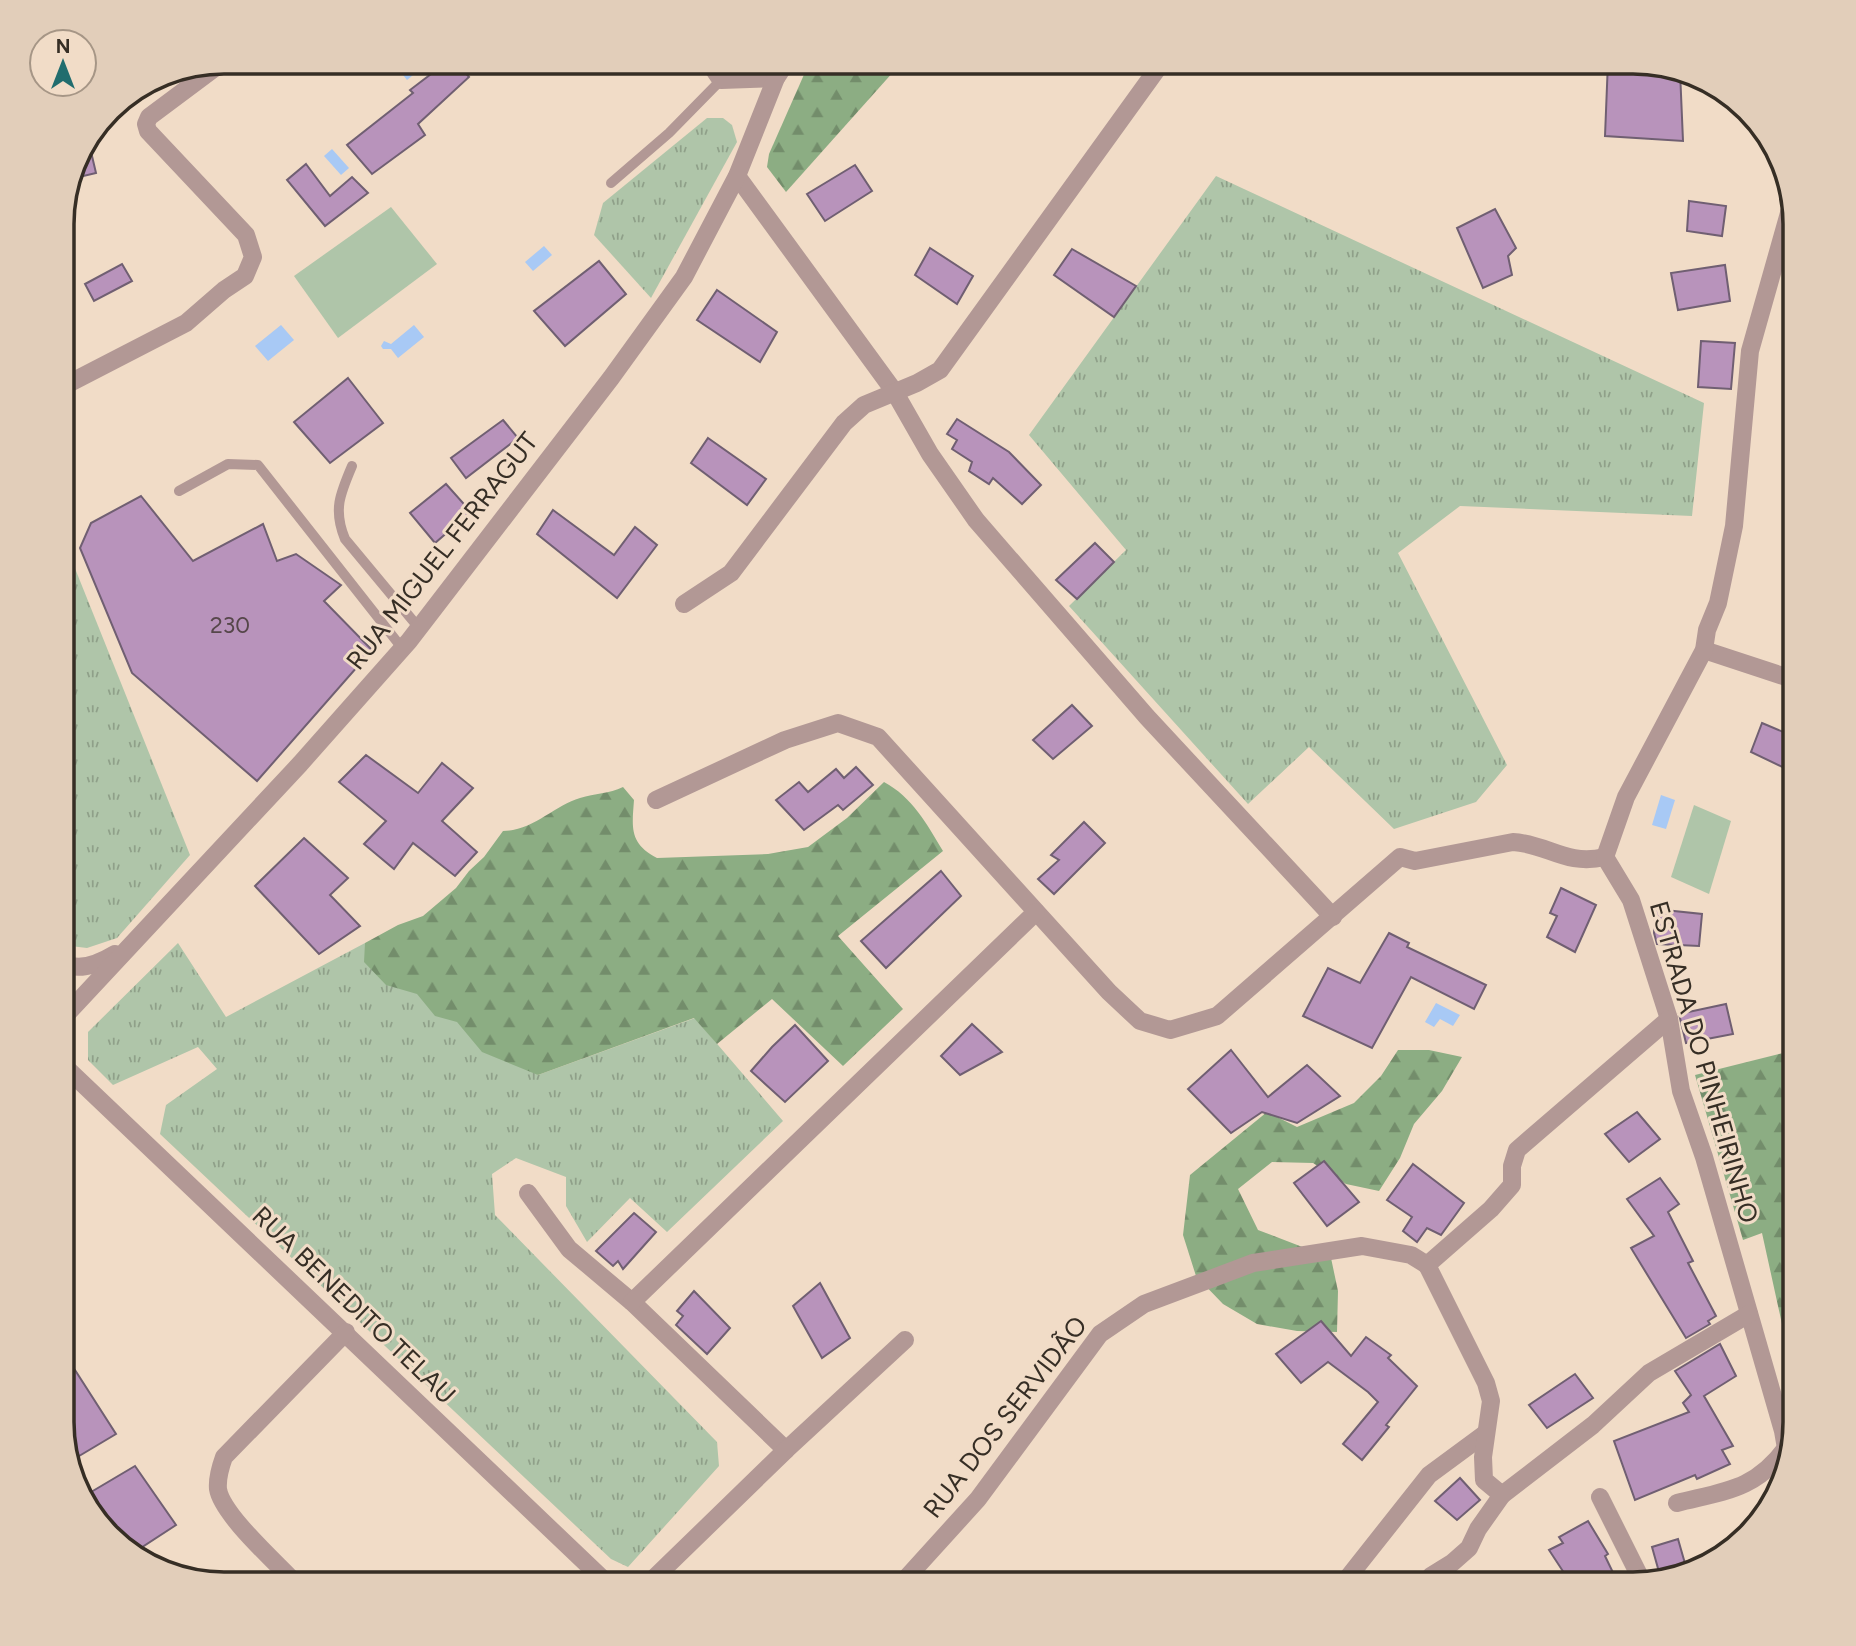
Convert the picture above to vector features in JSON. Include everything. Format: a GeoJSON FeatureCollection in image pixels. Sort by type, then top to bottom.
{"type":"FeatureCollection","features":[{"type":"Feature","properties":{"kind":"street"},"geometry":{"type":"LineString","coordinates":[[717,74],[721,80],[776,78]]}},
{"type":"Feature","properties":{"kind":"street","name":"RUA MIGUEL FERRAGUT"},"geometry":{"type":"LineString","coordinates":[[74,1006],[300,764],[402,648],[603,388],[684,277],[737,176],[779,74]]}},
{"type":"Feature","properties":{"kind":"street"},"geometry":{"type":"LineString","coordinates":[[684,604],[732,573],[844,423],[864,405],[940,370],[1154,74]]}},
{"type":"Feature","properties":{"kind":"street"},"geometry":{"type":"LineString","coordinates":[[74,381],[186,323],[245,276],[253,257],[246,235],[148,131],[146,124],[149,117],[205,75]]}},
{"type":"Feature","properties":{"kind":"street"},"geometry":{"type":"LineString","coordinates":[[737,176],[894,391],[930,454],[976,520],[1147,717],[1333,917]]}},
{"type":"Feature","properties":{"kind":"street"},"geometry":{"type":"LineString","coordinates":[[656,800],[785,740],[838,723],[878,737],[1109,992],[1140,1021],[1170,1030],[1217,1016],[1400,857],[1415,861],[1513,842],[1569,858],[1586,860],[1605,856],[1626,797],[1704,650],[1707,630],[1718,603],[1734,526],[1750,351],[1782,238]]}},
{"type":"Feature","properties":{"kind":"street"},"geometry":{"type":"LineString","coordinates":[[1704,650],[1782,676]]}},
{"type":"Feature","properties":{"kind":"street","name":"ESTRADA DO PINHEIRINHO"},"geometry":{"type":"LineString","coordinates":[[1605,856],[1630,900],[1669,1019],[1681,1091],[1704,1157],[1782,1435]]}},
{"type":"Feature","properties":{"kind":"street"},"geometry":{"type":"LineString","coordinates":[[632,1302],[1037,912]]}},
{"type":"Feature","properties":{"kind":"street"},"geometry":{"type":"LineString","coordinates":[[74,966],[83,967],[104,961],[127,947]]}},
{"type":"Feature","properties":{"kind":"street"},"geometry":{"type":"LineString","coordinates":[[1502,1495],[1484,1480],[1483,1457],[1491,1401],[1486,1383],[1427,1265],[1491,1209],[1513,1185],[1512,1166],[1517,1150],[1669,1019]]}},
{"type":"Feature","properties":{"kind":"street","name":"RUA BENEDITO TELAU"},"geometry":{"type":"LineString","coordinates":[[74,1075],[595,1572]]}},
{"type":"Feature","properties":{"kind":"street"},"geometry":{"type":"LineString","coordinates":[[528,1193],[569,1249],[632,1302],[786,1450]]}},
{"type":"Feature","properties":{"kind":"street","name":"RUA DOS SERVIDÃO"},"geometry":{"type":"LineString","coordinates":[[912,1572],[978,1499],[1100,1334],[1144,1304],[1253,1263],[1362,1246],[1411,1255],[1427,1265]]}},
{"type":"Feature","properties":{"kind":"street"},"geometry":{"type":"LineString","coordinates":[[1437,1572],[1469,1548],[1478,1529],[1502,1495],[1593,1425],[1649,1374],[1749,1314]]}},
{"type":"Feature","properties":{"kind":"street"},"geometry":{"type":"LineString","coordinates":[[285,1572],[229,1513],[218,1489],[219,1472],[224,1457],[346,1332]]}},
{"type":"Feature","properties":{"kind":"street"},"geometry":{"type":"LineString","coordinates":[[660,1572],[905,1340]]}},
{"type":"Feature","properties":{"kind":"street"},"geometry":{"type":"LineString","coordinates":[[1352,1572],[1429,1475],[1486,1433]]}},
{"type":"Feature","properties":{"kind":"street"},"geometry":{"type":"LineString","coordinates":[[1677,1503],[1736,1489],[1759,1478],[1778,1461]]}},
{"type":"Feature","properties":{"kind":"street"},"geometry":{"type":"LineString","coordinates":[[1600,1497],[1637,1572]]}},
{"type":"Feature","properties":{"kind":"lane"},"geometry":{"type":"LineString","coordinates":[[611,183],[669,133],[721,80]]}},
{"type":"Feature","properties":{"kind":"lane"},"geometry":{"type":"LineString","coordinates":[[179,491],[228,464],[258,465],[402,648]]}},
{"type":"Feature","properties":{"kind":"lane"},"geometry":{"type":"LineString","coordinates":[[352,466],[340,494],[338,523],[345,539],[419,628]]}},
{"type":"Feature","properties":{"kind":"green space"},"geometry":{"type":"Polygon","coordinates":[[[804,74],[891,74],[786,192],[767,167],[769,154],[804,74]]]}},
{"type":"Feature","properties":{"kind":"green space"},"geometry":{"type":"Polygon","coordinates":[[[707,118],[723,118],[732,125],[737,142],[651,298],[594,235],[603,203],[707,118]]]}},
{"type":"Feature","properties":{"kind":"green space"},"geometry":{"type":"Polygon","coordinates":[[[1216,176],[1704,403],[1692,516],[1460,506],[1398,553],[1507,765],[1476,802],[1394,829],[1309,747],[1248,804],[1069,606],[1126,550],[1029,435],[1216,176]]]}},
{"type":"Feature","properties":{"kind":"green space"},"geometry":{"type":"Polygon","coordinates":[[[391,207],[437,264],[338,338],[294,276],[391,207]]]}},
{"type":"Feature","properties":{"kind":"green space"},"geometry":{"type":"Polygon","coordinates":[[[74,566],[190,855],[117,938],[87,948],[74,946],[74,566]]]}},
{"type":"Feature","properties":{"kind":"green space"},"geometry":{"type":"Polygon","coordinates":[[[884,782],[911,803],[943,851],[838,936],[903,1009],[843,1066],[772,999],[717,1044],[694,1018],[538,1075],[482,1052],[457,1022],[435,1016],[417,994],[386,985],[364,962],[365,943],[398,925],[423,916],[456,888],[503,831],[524,827],[571,801],[623,787],[634,800],[634,834],[641,847],[657,858],[768,854],[808,847],[847,818],[884,782]]]}},
{"type":"Feature","properties":{"kind":"green space"},"geometry":{"type":"Polygon","coordinates":[[[1694,805],[1731,821],[1709,894],[1671,877],[1694,805]]]}},
{"type":"Feature","properties":{"kind":"green space"},"geometry":{"type":"Polygon","coordinates":[[[178,943],[226,1017],[365,943],[538,1075],[695,1018],[783,1121],[667,1232],[630,1198],[587,1242],[566,1206],[566,1177],[516,1158],[492,1174],[495,1215],[717,1442],[719,1466],[628,1567],[611,1559],[160,1134],[166,1105],[217,1069],[198,1047],[113,1085],[88,1060],[88,1032],[178,943]]]}},
{"type":"Feature","properties":{"kind":"green space"},"geometry":{"type":"Polygon","coordinates":[[[1398,1050],[1429,1050],[1462,1057],[1442,1091],[1414,1124],[1400,1158],[1379,1191],[1346,1184],[1313,1163],[1272,1162],[1238,1189],[1258,1230],[1331,1258],[1338,1291],[1337,1332],[1297,1331],[1257,1324],[1223,1304],[1196,1276],[1183,1235],[1190,1175],[1267,1112],[1297,1127],[1354,1103],[1381,1076],[1398,1050]]]}},
{"type":"Feature","properties":{"kind":"green space"},"geometry":{"type":"Polygon","coordinates":[[[1783,1053],[1782,1324],[1762,1233],[1743,1240],[1695,1075],[1783,1053]]]}},
{"type":"Feature","properties":{"kind":"water"},"geometry":{"type":"Polygon","coordinates":[[[402,74],[414,74],[407,80],[402,74]]]}},
{"type":"Feature","properties":{"kind":"water"},"geometry":{"type":"Polygon","coordinates":[[[332,149],[349,168],[341,175],[324,156],[332,149]]]}},
{"type":"Feature","properties":{"kind":"water"},"geometry":{"type":"Polygon","coordinates":[[[544,246],[552,255],[533,271],[525,262],[544,246]]]}},
{"type":"Feature","properties":{"kind":"water"},"geometry":{"type":"Polygon","coordinates":[[[281,325],[294,340],[268,361],[255,346],[281,325]]]}},
{"type":"Feature","properties":{"kind":"water"},"geometry":{"type":"Polygon","coordinates":[[[414,325],[424,337],[398,358],[391,349],[383,349],[381,346],[384,341],[391,344],[414,325]]]}},
{"type":"Feature","properties":{"kind":"water"},"geometry":{"type":"Polygon","coordinates":[[[1661,795],[1675,800],[1666,829],[1652,825],[1661,795]]]}},
{"type":"Feature","properties":{"kind":"water"},"geometry":{"type":"Polygon","coordinates":[[[1436,1003],[1460,1015],[1453,1026],[1440,1019],[1434,1027],[1425,1022],[1436,1003]]]}},
{"type":"Feature","properties":{"kind":"building"},"geometry":{"type":"Polygon","coordinates":[[[431,74],[467,74],[469,77],[418,124],[425,135],[372,174],[347,145],[413,93],[410,90],[431,74]]]}},
{"type":"Feature","properties":{"kind":"building"},"geometry":{"type":"Polygon","coordinates":[[[1607,74],[1662,76],[1680,82],[1683,141],[1605,136],[1607,74]]]}},
{"type":"Feature","properties":{"kind":"building"},"geometry":{"type":"Polygon","coordinates":[[[91,153],[96,173],[81,177],[91,153]]]}},
{"type":"Feature","properties":{"kind":"building"},"geometry":{"type":"Polygon","coordinates":[[[306,164],[330,196],[352,177],[368,193],[325,226],[287,180],[306,164]]]}},
{"type":"Feature","properties":{"kind":"building"},"geometry":{"type":"Polygon","coordinates":[[[855,165],[872,191],[825,221],[807,194],[855,165]]]}},
{"type":"Feature","properties":{"kind":"building"},"geometry":{"type":"Polygon","coordinates":[[[1689,201],[1726,206],[1722,236],[1687,231],[1689,201]]]}},
{"type":"Feature","properties":{"kind":"building"},"geometry":{"type":"Polygon","coordinates":[[[1495,209],[1516,248],[1508,256],[1512,275],[1483,288],[1457,228],[1495,209]]]}},
{"type":"Feature","properties":{"kind":"building"},"geometry":{"type":"Polygon","coordinates":[[[930,248],[973,276],[957,304],[915,275],[930,248]]]}},
{"type":"Feature","properties":{"kind":"building"},"geometry":{"type":"Polygon","coordinates":[[[1072,249],[1136,286],[1114,317],[1054,275],[1072,249]]]}},
{"type":"Feature","properties":{"kind":"building"},"geometry":{"type":"Polygon","coordinates":[[[599,261],[626,294],[565,346],[534,311],[599,261]]]}},
{"type":"Feature","properties":{"kind":"building"},"geometry":{"type":"Polygon","coordinates":[[[122,264],[132,281],[94,301],[85,284],[122,264]]]}},
{"type":"Feature","properties":{"kind":"building"},"geometry":{"type":"Polygon","coordinates":[[[1725,265],[1730,301],[1678,310],[1671,273],[1725,265]]]}},
{"type":"Feature","properties":{"kind":"building"},"geometry":{"type":"Polygon","coordinates":[[[717,290],[777,332],[760,362],[697,320],[717,290]]]}},
{"type":"Feature","properties":{"kind":"building"},"geometry":{"type":"Polygon","coordinates":[[[1701,341],[1735,343],[1731,389],[1698,387],[1701,341]]]}},
{"type":"Feature","properties":{"kind":"building"},"geometry":{"type":"Polygon","coordinates":[[[348,378],[383,423],[330,463],[294,422],[348,378]]]}},
{"type":"Feature","properties":{"kind":"building"},"geometry":{"type":"Polygon","coordinates":[[[957,419],[1009,452],[1041,485],[1022,504],[993,478],[989,484],[969,471],[972,462],[952,449],[957,440],[947,434],[957,419]]]}},
{"type":"Feature","properties":{"kind":"building"},"geometry":{"type":"Polygon","coordinates":[[[503,420],[518,438],[466,478],[451,458],[503,420]]]}},
{"type":"Feature","properties":{"kind":"building"},"geometry":{"type":"Polygon","coordinates":[[[708,438],[766,479],[747,505],[691,463],[708,438]]]}},
{"type":"Feature","properties":{"kind":"building"},"geometry":{"type":"Polygon","coordinates":[[[446,484],[471,512],[435,543],[410,513],[446,484]]]}},
{"type":"Feature","properties":{"kind":"building"},"geometry":{"type":"Polygon","coordinates":[[[141,496],[193,561],[263,524],[277,561],[296,554],[341,585],[324,601],[372,650],[257,781],[132,673],[80,548],[91,523],[141,496]]]}},
{"type":"Feature","properties":{"kind":"building"},"geometry":{"type":"Polygon","coordinates":[[[553,510],[614,555],[635,527],[657,545],[617,598],[537,534],[553,510]]]}},
{"type":"Feature","properties":{"kind":"building"},"geometry":{"type":"Polygon","coordinates":[[[1095,543],[1114,562],[1077,599],[1056,580],[1095,543]]]}},
{"type":"Feature","properties":{"kind":"building"},"geometry":{"type":"Polygon","coordinates":[[[1072,705],[1092,726],[1053,759],[1033,740],[1072,705]]]}},
{"type":"Feature","properties":{"kind":"building"},"geometry":{"type":"Polygon","coordinates":[[[1762,723],[1782,732],[1782,767],[1751,752],[1762,723]]]}},
{"type":"Feature","properties":{"kind":"building"},"geometry":{"type":"Polygon","coordinates":[[[366,755],[418,793],[442,763],[473,788],[442,821],[477,852],[455,876],[413,843],[394,869],[364,844],[386,821],[339,782],[366,755]]]}},
{"type":"Feature","properties":{"kind":"building"},"geometry":{"type":"Polygon","coordinates":[[[856,767],[873,785],[843,810],[838,805],[804,830],[776,800],[799,782],[808,792],[836,769],[844,778],[856,767]]]}},
{"type":"Feature","properties":{"kind":"building"},"geometry":{"type":"Polygon","coordinates":[[[1084,822],[1105,843],[1054,894],[1038,879],[1059,860],[1051,855],[1084,822]]]}},
{"type":"Feature","properties":{"kind":"building"},"geometry":{"type":"Polygon","coordinates":[[[304,838],[348,878],[330,895],[360,926],[319,954],[255,886],[304,838]]]}},
{"type":"Feature","properties":{"kind":"building"},"geometry":{"type":"Polygon","coordinates":[[[941,871],[961,896],[886,968],[861,941],[941,871]]]}},
{"type":"Feature","properties":{"kind":"building"},"geometry":{"type":"Polygon","coordinates":[[[1561,888],[1596,905],[1575,952],[1547,937],[1557,916],[1550,913],[1561,888]]]}},
{"type":"Feature","properties":{"kind":"building"},"geometry":{"type":"Polygon","coordinates":[[[1655,909],[1702,914],[1699,946],[1657,944],[1654,933],[1655,909]]]}},
{"type":"Feature","properties":{"kind":"building"},"geometry":{"type":"Polygon","coordinates":[[[1389,933],[1409,943],[1407,947],[1486,985],[1474,1009],[1411,977],[1372,1048],[1303,1016],[1328,968],[1360,983],[1389,933]]]}},
{"type":"Feature","properties":{"kind":"building"},"geometry":{"type":"Polygon","coordinates":[[[1726,1004],[1733,1034],[1686,1043],[1679,1014],[1726,1004]]]}},
{"type":"Feature","properties":{"kind":"building"},"geometry":{"type":"Polygon","coordinates":[[[972,1024],[1002,1052],[960,1075],[941,1056],[972,1024]]]}},
{"type":"Feature","properties":{"kind":"building"},"geometry":{"type":"Polygon","coordinates":[[[795,1025],[828,1061],[785,1102],[751,1071],[795,1025]]]}},
{"type":"Feature","properties":{"kind":"building"},"geometry":{"type":"Polygon","coordinates":[[[1231,1050],[1268,1097],[1307,1065],[1340,1096],[1297,1123],[1262,1112],[1231,1133],[1188,1089],[1231,1050]]]}},
{"type":"Feature","properties":{"kind":"building"},"geometry":{"type":"Polygon","coordinates":[[[1637,1112],[1660,1139],[1629,1162],[1605,1134],[1637,1112]]]}},
{"type":"Feature","properties":{"kind":"building"},"geometry":{"type":"Polygon","coordinates":[[[1324,1161],[1359,1202],[1327,1226],[1294,1183],[1324,1161]]]}},
{"type":"Feature","properties":{"kind":"building"},"geometry":{"type":"Polygon","coordinates":[[[1413,1164],[1464,1203],[1441,1235],[1427,1228],[1417,1242],[1403,1231],[1412,1217],[1387,1200],[1413,1164]]]}},
{"type":"Feature","properties":{"kind":"building"},"geometry":{"type":"Polygon","coordinates":[[[1660,1178],[1679,1204],[1668,1212],[1693,1261],[1688,1263],[1716,1316],[1708,1321],[1710,1324],[1686,1338],[1631,1248],[1654,1236],[1627,1199],[1660,1178]]]}},
{"type":"Feature","properties":{"kind":"building"},"geometry":{"type":"Polygon","coordinates":[[[634,1213],[656,1232],[623,1269],[618,1261],[613,1266],[596,1251],[634,1213]]]}},
{"type":"Feature","properties":{"kind":"building"},"geometry":{"type":"Polygon","coordinates":[[[820,1283],[850,1338],[822,1358],[793,1306],[820,1283]]]}},
{"type":"Feature","properties":{"kind":"building"},"geometry":{"type":"Polygon","coordinates":[[[694,1291],[730,1328],[707,1354],[676,1325],[683,1316],[677,1311],[694,1291]]]}},
{"type":"Feature","properties":{"kind":"building"},"geometry":{"type":"Polygon","coordinates":[[[1321,1321],[1351,1356],[1366,1337],[1391,1355],[1388,1358],[1417,1386],[1362,1460],[1343,1444],[1378,1402],[1328,1362],[1301,1383],[1276,1354],[1321,1321]]]}},
{"type":"Feature","properties":{"kind":"building"},"geometry":{"type":"Polygon","coordinates":[[[1720,1344],[1736,1376],[1704,1396],[1733,1446],[1722,1450],[1730,1464],[1697,1479],[1695,1475],[1635,1500],[1614,1441],[1689,1412],[1683,1403],[1691,1395],[1675,1371],[1720,1344]]]}},
{"type":"Feature","properties":{"kind":"building"},"geometry":{"type":"Polygon","coordinates":[[[74,1371],[116,1434],[78,1457],[74,1432],[74,1371]]]}},
{"type":"Feature","properties":{"kind":"building"},"geometry":{"type":"Polygon","coordinates":[[[1575,1374],[1593,1398],[1547,1428],[1529,1405],[1575,1374]]]}},
{"type":"Feature","properties":{"kind":"building"},"geometry":{"type":"Polygon","coordinates":[[[135,1466],[176,1525],[141,1548],[117,1529],[91,1492],[135,1466]]]}},
{"type":"Feature","properties":{"kind":"building"},"geometry":{"type":"Polygon","coordinates":[[[1460,1478],[1480,1500],[1457,1520],[1435,1501],[1460,1478]]]}},
{"type":"Feature","properties":{"kind":"building"},"geometry":{"type":"Polygon","coordinates":[[[1588,1521],[1608,1554],[1605,1556],[1613,1572],[1563,1572],[1549,1550],[1563,1543],[1559,1537],[1588,1521]]]}},
{"type":"Feature","properties":{"kind":"building"},"geometry":{"type":"Polygon","coordinates":[[[1678,1539],[1685,1563],[1659,1570],[1652,1547],[1678,1539]]]}}]}
